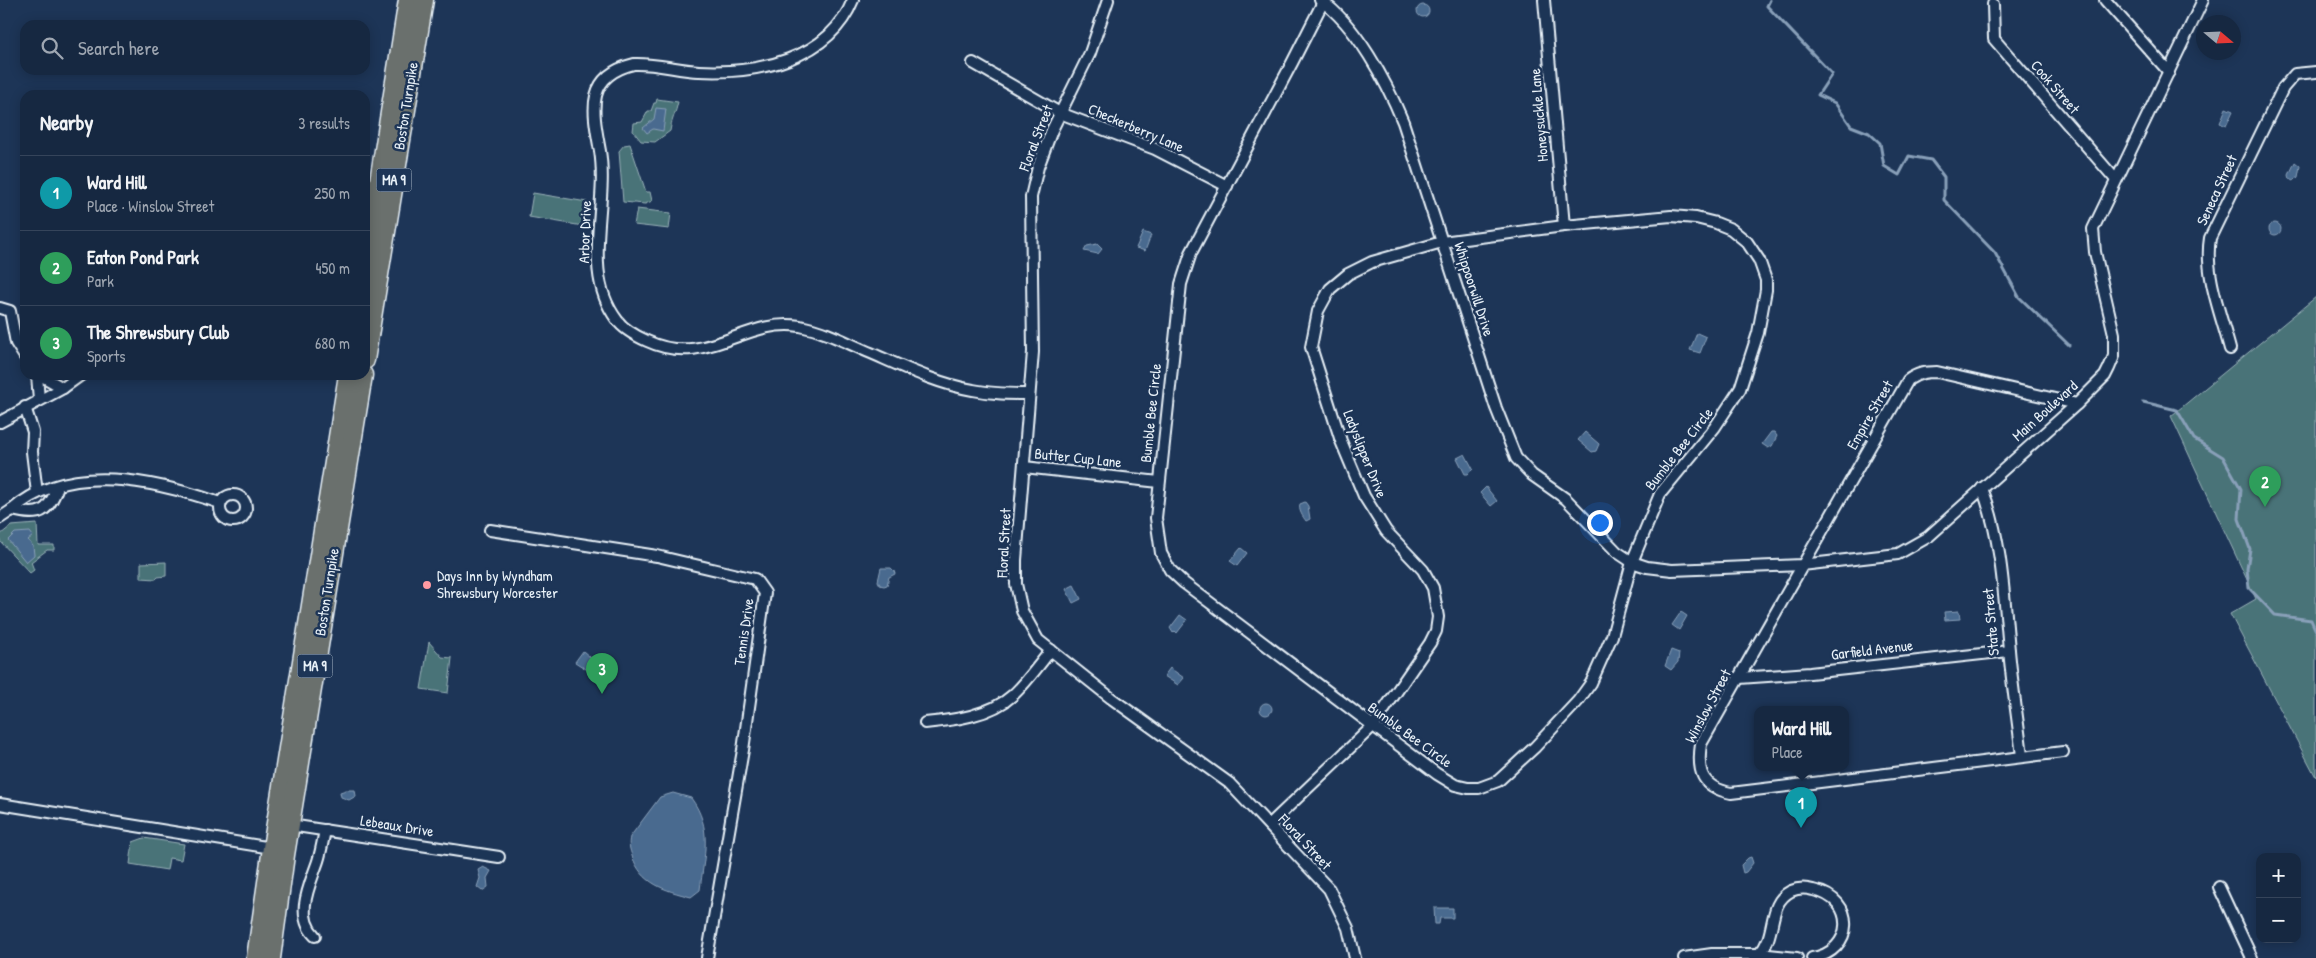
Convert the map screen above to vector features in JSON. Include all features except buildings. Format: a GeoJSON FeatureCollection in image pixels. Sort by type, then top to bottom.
{"type":"FeatureCollection","features":[{"type":"Feature","properties":{"kind":"highway","name":"Boston Turnpike"},"geometry":{"type":"LineString","coordinates":[[370,238],[408,0]]}},
{"type":"Feature","properties":{"kind":"highway","name":"Boston Turnpike"},"geometry":{"type":"LineString","coordinates":[[370,329],[424,0]]}},
{"type":"Feature","properties":{"kind":"highway","name":"Boston Turnpike"},"geometry":{"type":"LineString","coordinates":[[256,958],[347,380]]}},
{"type":"Feature","properties":{"kind":"highway","name":"Boston Turnpike"},"geometry":{"type":"LineString","coordinates":[[271,958],[290,825],[362,380]]}},
{"type":"Feature","properties":{"kind":"street","name":"Arbor Drive"},"geometry":{"type":"LineString","coordinates":[[853,0],[839,26],[822,42],[803,53],[773,64],[745,69],[699,71],[634,64],[624,66],[605,77],[599,85],[594,107],[594,122],[602,173],[597,240],[598,270],[604,298],[618,322],[626,330],[656,346],[668,349],[700,349],[768,326],[800,326],[842,339],[918,373],[960,388],[996,394],[1029,394]]}},
{"type":"Feature","properties":{"kind":"street","name":"Floral Street"},"geometry":{"type":"LineString","coordinates":[[1108,0],[1090,53],[1060,113],[1038,167],[1031,197],[1033,352],[1016,560],[1016,584],[1022,611],[1031,632],[1051,650],[1111,698],[1229,783],[1334,897],[1348,928],[1354,958]]}},
{"type":"Feature","properties":{"kind":"street","name":"Bumble Bee Circle"},"geometry":{"type":"LineString","coordinates":[[1322,0],[1292,63],[1191,253],[1181,284],[1159,482],[1157,534],[1161,553],[1170,570],[1184,583],[1437,774],[1455,785],[1478,788],[1498,781],[1535,748],[1578,701],[1591,683],[1612,636],[1632,562],[1660,494],[1715,427],[1740,389],[1758,333],[1766,280],[1759,260],[1747,242],[1731,229],[1696,218],[1671,216],[1564,226],[1442,242]]}},
{"type":"Feature","properties":{"kind":"street","name":"Whippoorwill Drive"},"geometry":{"type":"LineString","coordinates":[[1322,0],[1349,26],[1391,92],[1403,122],[1496,408],[1516,458],[1532,475],[1566,499],[1608,546],[1632,562]]}},
{"type":"Feature","properties":{"kind":"street","name":"Honeysuckle Lane"},"geometry":{"type":"LineString","coordinates":[[1544,0],[1564,226]]}},
{"type":"Feature","properties":{"kind":"street"},"geometry":{"type":"LineString","coordinates":[[2105,0],[2169,72]]}},
{"type":"Feature","properties":{"kind":"street","name":"Main Boulevard"},"geometry":{"type":"LineString","coordinates":[[1632,562],[1647,567],[1672,570],[1802,565],[1875,558],[1906,552],[1928,538],[2077,404],[2105,376],[2114,356],[2114,333],[2095,252],[2093,233],[2096,221],[2203,0]]}},
{"type":"Feature","properties":{"kind":"street","name":"Cook Street"},"geometry":{"type":"LineString","coordinates":[[1993,4],[1994,39],[2116,180]]}},
{"type":"Feature","properties":{"kind":"street","name":"Checkerberry Lane"},"geometry":{"type":"LineString","coordinates":[[973,63],[1060,113],[1155,148],[1227,186]]}},
{"type":"Feature","properties":{"kind":"street","name":"Seneca Street"},"geometry":{"type":"LineString","coordinates":[[2230,349],[2211,277],[2208,249],[2210,238],[2283,88],[2295,74],[2316,72]]}},
{"type":"Feature","properties":{"kind":"street","name":"Ladyslipper Drive"},"geometry":{"type":"LineString","coordinates":[[1269,825],[1373,726],[1427,649],[1436,631],[1438,617],[1433,588],[1426,575],[1386,531],[1364,496],[1341,441],[1311,342],[1318,312],[1323,300],[1336,282],[1372,262],[1442,242]]}},
{"type":"Feature","properties":{"kind":"street"},"geometry":{"type":"LineString","coordinates":[[0,308],[10,312],[16,343],[20,349]]}},
{"type":"Feature","properties":{"kind":"street","name":"Empire Street"},"geometry":{"type":"LineString","coordinates":[[1802,565],[1900,391],[1908,380],[1917,374],[1937,372],[2077,404]]}},
{"type":"Feature","properties":{"kind":"street"},"geometry":{"type":"LineString","coordinates":[[38,380],[39,400]]}},
{"type":"Feature","properties":{"kind":"street"},"geometry":{"type":"LineString","coordinates":[[48,380],[63,388]]}},
{"type":"Feature","properties":{"kind":"street"},"geometry":{"type":"LineString","coordinates":[[0,422],[74,380]]}},
{"type":"Feature","properties":{"kind":"street"},"geometry":{"type":"LineString","coordinates":[[25,407],[33,432],[32,452],[37,493]]}},
{"type":"Feature","properties":{"kind":"street","name":"Butter Cup Lane"},"geometry":{"type":"LineString","coordinates":[[1024,467],[1159,482]]}},
{"type":"Feature","properties":{"kind":"street"},"geometry":{"type":"LineString","coordinates":[[0,518],[22,501],[37,493],[58,486],[88,480],[121,480],[194,494],[220,503]]}},
{"type":"Feature","properties":{"kind":"street"},"geometry":{"type":"LineString","coordinates":[[12,510],[33,513],[45,510],[52,502],[58,486]]}},
{"type":"Feature","properties":{"kind":"street","name":"State Street"},"geometry":{"type":"LineString","coordinates":[[1982,488],[1990,508],[2005,592],[2009,650],[2022,756]]}},
{"type":"Feature","properties":{"kind":"street","name":"Tennis Drive"},"geometry":{"type":"LineString","coordinates":[[490,530],[657,556],[715,568],[755,579],[765,593],[742,759],[707,958]]}},
{"type":"Feature","properties":{"kind":"street","name":"Winslow Street"},"geometry":{"type":"LineString","coordinates":[[1802,565],[1702,744],[1699,759],[1700,770],[1704,779],[1711,786],[1731,793],[2063,752]]}},
{"type":"Feature","properties":{"kind":"street"},"geometry":{"type":"LineString","coordinates":[[925,723],[966,717],[999,705],[1019,689],[1051,650]]}},
{"type":"Feature","properties":{"kind":"street","name":"Garfield Avenue"},"geometry":{"type":"LineString","coordinates":[[1739,678],[1810,673],[2009,650]]}},
{"type":"Feature","properties":{"kind":"street"},"geometry":{"type":"LineString","coordinates":[[0,804],[272,848]]}},
{"type":"Feature","properties":{"kind":"street","name":"Lebeaux Drive"},"geometry":{"type":"LineString","coordinates":[[290,825],[499,857]]}},
{"type":"Feature","properties":{"kind":"street"},"geometry":{"type":"LineString","coordinates":[[315,936],[306,924],[304,911],[310,878],[318,861],[325,830]]}},
{"type":"Feature","properties":{"kind":"street"},"geometry":{"type":"LineString","coordinates":[[2219,887],[2252,958]]}},
{"type":"Feature","properties":{"kind":"street"},"geometry":{"type":"LineString","coordinates":[[1759,954],[1768,943],[1773,914],[1782,898],[1791,891],[1807,888],[1829,894],[1838,901],[1845,916],[1843,934],[1834,950],[1822,957],[1812,958]]}},
{"type":"Feature","properties":{"kind":"street"},"geometry":{"type":"LineString","coordinates":[[1684,958],[1712,954],[1759,954],[1797,958]]}},
{"type":"Feature","properties":{"kind":"green space"},"geometry":{"type":"Polygon","coordinates":[[[657,99],[678,102],[670,131],[655,142],[641,141],[633,131],[634,123],[642,122],[648,111],[651,111],[657,99]]]}},
{"type":"Feature","properties":{"kind":"green space"},"geometry":{"type":"Polygon","coordinates":[[[630,144],[646,192],[650,192],[652,201],[645,204],[623,202],[619,151],[624,145],[630,144]]]}},
{"type":"Feature","properties":{"kind":"green space"},"geometry":{"type":"Polygon","coordinates":[[[533,193],[587,202],[583,226],[529,217],[533,193]]]}},
{"type":"Feature","properties":{"kind":"green space"},"geometry":{"type":"Polygon","coordinates":[[[637,209],[671,213],[669,229],[634,225],[637,209]]]}},
{"type":"Feature","properties":{"kind":"green space"},"geometry":{"type":"Polygon","coordinates":[[[2316,297],[2316,777],[2230,614],[2256,599],[2171,416],[2316,297]]]}},
{"type":"Feature","properties":{"kind":"green space"},"geometry":{"type":"Polygon","coordinates":[[[37,524],[38,545],[54,545],[54,550],[47,550],[31,562],[34,570],[30,573],[0,541],[0,535],[11,526],[37,524]]]}},
{"type":"Feature","properties":{"kind":"green space"},"geometry":{"type":"Polygon","coordinates":[[[166,562],[166,576],[156,579],[141,578],[141,563],[166,562]]]}},
{"type":"Feature","properties":{"kind":"green space"},"geometry":{"type":"Polygon","coordinates":[[[429,642],[442,657],[452,658],[448,693],[421,689],[429,642]]]}},
{"type":"Feature","properties":{"kind":"green space"},"geometry":{"type":"Polygon","coordinates":[[[144,838],[184,844],[181,860],[169,858],[167,870],[130,864],[133,842],[144,838]]]}},
{"type":"Feature","properties":{"kind":"water"},"geometry":{"type":"Polygon","coordinates":[[[1425,5],[1428,6],[1428,16],[1421,17],[1418,16],[1417,9],[1418,6],[1425,5]]]}},
{"type":"Feature","properties":{"kind":"water"},"geometry":{"type":"Polygon","coordinates":[[[656,108],[666,109],[663,131],[653,129],[647,133],[643,128],[654,119],[656,108]]]}},
{"type":"Feature","properties":{"kind":"water"},"geometry":{"type":"Polygon","coordinates":[[[2226,108],[2233,111],[2226,126],[2220,123],[2226,108]]]}},
{"type":"Feature","properties":{"kind":"water"},"geometry":{"type":"Polygon","coordinates":[[[2295,162],[2300,166],[2298,177],[2294,181],[2290,179],[2289,175],[2295,162]]]}},
{"type":"Feature","properties":{"kind":"water"},"geometry":{"type":"Polygon","coordinates":[[[2273,223],[2277,223],[2281,229],[2277,235],[2273,235],[2269,231],[2269,227],[2273,223]]]}},
{"type":"Feature","properties":{"kind":"water"},"geometry":{"type":"Polygon","coordinates":[[[1143,232],[1151,235],[1145,251],[1136,248],[1143,232]]]}},
{"type":"Feature","properties":{"kind":"water"},"geometry":{"type":"Polygon","coordinates":[[[1097,244],[1102,249],[1098,254],[1084,251],[1087,246],[1097,244]]]}},
{"type":"Feature","properties":{"kind":"water"},"geometry":{"type":"Polygon","coordinates":[[[1697,333],[1706,337],[1700,353],[1690,350],[1697,333]]]}},
{"type":"Feature","properties":{"kind":"water"},"geometry":{"type":"Polygon","coordinates":[[[1585,432],[1599,444],[1596,451],[1592,452],[1578,440],[1585,432]]]}},
{"type":"Feature","properties":{"kind":"water"},"geometry":{"type":"Polygon","coordinates":[[[1771,432],[1774,432],[1777,436],[1772,446],[1768,448],[1762,444],[1771,432]]]}},
{"type":"Feature","properties":{"kind":"water"},"geometry":{"type":"Polygon","coordinates":[[[1465,454],[1473,469],[1468,474],[1465,474],[1457,458],[1465,454]]]}},
{"type":"Feature","properties":{"kind":"water"},"geometry":{"type":"Polygon","coordinates":[[[1486,487],[1497,501],[1491,506],[1480,493],[1486,487]]]}},
{"type":"Feature","properties":{"kind":"water"},"geometry":{"type":"Polygon","coordinates":[[[1305,502],[1308,506],[1310,519],[1306,521],[1300,509],[1300,504],[1305,502]]]}},
{"type":"Feature","properties":{"kind":"water"},"geometry":{"type":"Polygon","coordinates":[[[30,532],[33,536],[28,540],[33,546],[34,555],[26,562],[8,540],[15,533],[30,532]]]}},
{"type":"Feature","properties":{"kind":"water"},"geometry":{"type":"Polygon","coordinates":[[[1241,548],[1247,553],[1237,566],[1230,561],[1241,548]]]}},
{"type":"Feature","properties":{"kind":"water"},"geometry":{"type":"Polygon","coordinates":[[[881,568],[891,568],[895,574],[889,577],[887,585],[884,586],[880,585],[878,581],[881,568]]]}},
{"type":"Feature","properties":{"kind":"water"},"geometry":{"type":"Polygon","coordinates":[[[1074,585],[1081,599],[1073,603],[1066,589],[1074,585]]]}},
{"type":"Feature","properties":{"kind":"water"},"geometry":{"type":"Polygon","coordinates":[[[1959,611],[1960,619],[1945,620],[1944,612],[1959,611]]]}},
{"type":"Feature","properties":{"kind":"water"},"geometry":{"type":"Polygon","coordinates":[[[1681,612],[1687,616],[1679,630],[1672,625],[1681,612]]]}},
{"type":"Feature","properties":{"kind":"water"},"geometry":{"type":"Polygon","coordinates":[[[1180,615],[1187,620],[1177,633],[1175,631],[1173,633],[1170,628],[1180,615]]]}},
{"type":"Feature","properties":{"kind":"water"},"geometry":{"type":"Polygon","coordinates":[[[1671,650],[1679,653],[1678,662],[1671,670],[1665,666],[1671,650]]]}},
{"type":"Feature","properties":{"kind":"water"},"geometry":{"type":"Polygon","coordinates":[[[583,651],[605,670],[600,678],[575,662],[583,651]]]}},
{"type":"Feature","properties":{"kind":"water"},"geometry":{"type":"Polygon","coordinates":[[[1170,668],[1184,678],[1178,685],[1164,676],[1170,668]]]}},
{"type":"Feature","properties":{"kind":"water"},"geometry":{"type":"Polygon","coordinates":[[[1264,703],[1268,703],[1272,709],[1268,715],[1264,715],[1260,711],[1260,707],[1264,703]]]}},
{"type":"Feature","properties":{"kind":"water"},"geometry":{"type":"Polygon","coordinates":[[[355,790],[356,796],[349,800],[341,797],[340,792],[355,790]]]}},
{"type":"Feature","properties":{"kind":"water"},"geometry":{"type":"Polygon","coordinates":[[[673,793],[691,798],[698,809],[705,831],[705,853],[700,890],[691,897],[672,892],[648,879],[636,866],[629,842],[630,837],[660,797],[673,793]]]}},
{"type":"Feature","properties":{"kind":"water"},"geometry":{"type":"Polygon","coordinates":[[[1751,857],[1753,863],[1743,873],[1741,865],[1751,857]]]}},
{"type":"Feature","properties":{"kind":"water"},"geometry":{"type":"Polygon","coordinates":[[[483,867],[491,871],[487,878],[488,887],[482,891],[477,887],[480,878],[478,870],[483,867]]]}},
{"type":"Feature","properties":{"kind":"water"},"geometry":{"type":"Polygon","coordinates":[[[1434,908],[1453,908],[1453,918],[1440,918],[1439,924],[1435,924],[1434,908]]]}},
{"type":"Feature","properties":{"kind":"waterway"},"geometry":{"type":"LineString","coordinates":[[1770,0],[1767,6],[1832,74],[1818,95],[1835,103],[1851,126],[1869,133],[1880,143],[1884,166],[1899,175],[1909,156],[1931,160],[1944,177],[1944,200],[1995,253],[2019,297],[2069,345]]}},
{"type":"Feature","properties":{"kind":"waterway"},"geometry":{"type":"LineString","coordinates":[[2143,402],[2177,410],[2194,439],[2223,457],[2241,489],[2239,519],[2250,549],[2247,569],[2249,588],[2275,615],[2311,620],[2316,631]]}},
{"type":"Feature","properties":{"kind":"place","name":"Eaton Pond Park"},"geometry":{"type":"Point","coordinates":[2265,507]}},
{"type":"Feature","properties":{"kind":"place","name":"Days Inn by Wyndham Shrewsbury Worcester"},"geometry":{"type":"Point","coordinates":[427,585]}},
{"type":"Feature","properties":{"kind":"place","name":"The Shrewsbury Club"},"geometry":{"type":"Point","coordinates":[602,694]}},
{"type":"Feature","properties":{"kind":"place","name":"Ward Hill"},"geometry":{"type":"Point","coordinates":[1801,828]}}]}
